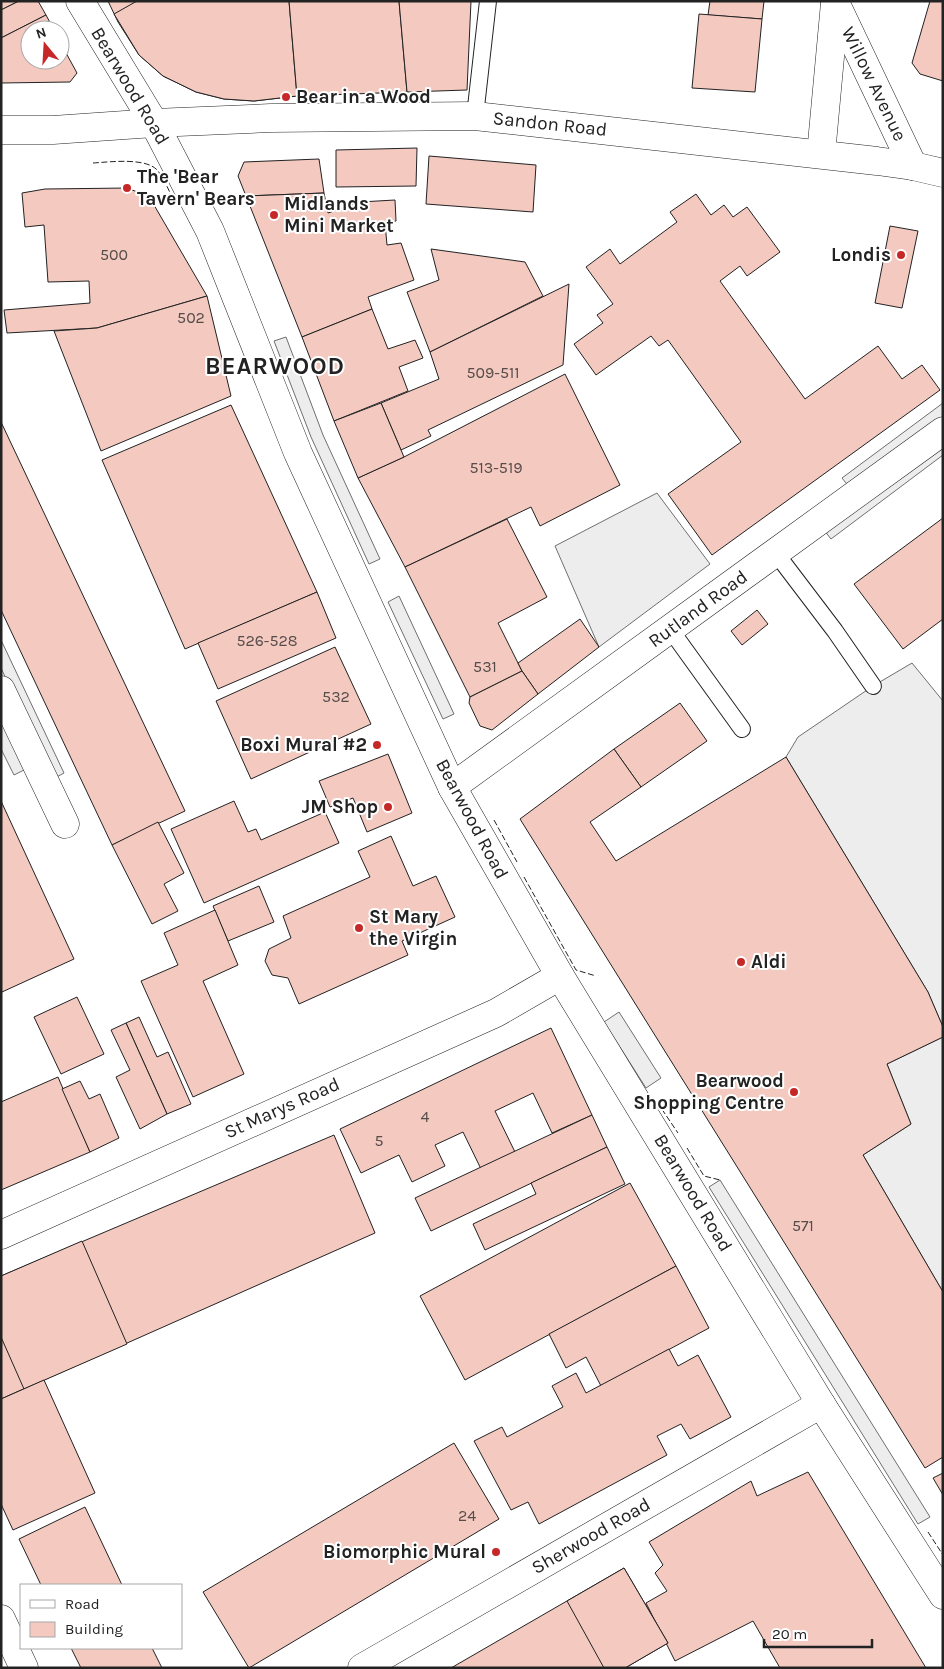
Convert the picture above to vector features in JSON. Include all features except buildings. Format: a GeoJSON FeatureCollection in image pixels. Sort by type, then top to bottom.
{"type":"FeatureCollection","features":[{"type":"Feature","properties":{"kind":"main road","name":"Bearwood Road"},"geometry":{"type":"LineString","coordinates":[[80,1],[154,122],[210,231],[298,453],[452,787],[560,976],[821,1404],[943,1595]]}},
{"type":"Feature","properties":{"kind":"main road","name":"Willow Avenue"},"geometry":{"type":"LineString","coordinates":[[821,154],[835,2]]}},
{"type":"Feature","properties":{"kind":"main road","name":"Willow Avenue"},"geometry":{"type":"LineString","coordinates":[[835,2],[914,166]]}},
{"type":"Feature","properties":{"kind":"main road","name":"Sandon Road"},"geometry":{"type":"LineString","coordinates":[[1,130],[53,130],[154,122],[271,118],[475,116],[821,154],[914,166],[943,173]]}},
{"type":"Feature","properties":{"kind":"main road","name":"Rutland Road"},"geometry":{"type":"LineString","coordinates":[[452,787],[943,431]]}},
{"type":"Feature","properties":{"kind":"main road"},"geometry":{"type":"LineString","coordinates":[[1,690],[65,824]]}},
{"type":"Feature","properties":{"kind":"main road","name":"St Marys Road"},"geometry":{"type":"LineString","coordinates":[[1,1235],[496,1013],[560,976]]}},
{"type":"Feature","properties":{"kind":"main road","name":"Sherwood Road"},"geometry":{"type":"LineString","coordinates":[[362,1668],[821,1404]]}},
{"type":"Feature","properties":{"kind":"main road"},"geometry":{"type":"LineString","coordinates":[[1,1619],[24,1668]]}},
{"type":"Feature","properties":{"kind":"lane"},"geometry":{"type":"LineString","coordinates":[[475,116],[488,1]]}},
{"type":"Feature","properties":{"kind":"lane"},"geometry":{"type":"LineString","coordinates":[[775,552],[835,631],[873,686]]}},
{"type":"Feature","properties":{"kind":"lane"},"geometry":{"type":"LineString","coordinates":[[670,629],[742,729]]}},
{"type":"Feature","properties":{"kind":"shaded area"},"geometry":{"type":"Polygon","coordinates":[[[286,337],[323,435],[380,559],[369,564],[311,437],[274,341],[286,337]]]}},
{"type":"Feature","properties":{"kind":"shaded area"},"geometry":{"type":"Polygon","coordinates":[[[943,403],[943,418],[850,488],[842,478],[943,403]]]}},
{"type":"Feature","properties":{"kind":"shaded area"},"geometry":{"type":"Polygon","coordinates":[[[943,442],[943,455],[831,539],[824,530],[943,442]]]}},
{"type":"Feature","properties":{"kind":"shaded area"},"geometry":{"type":"Polygon","coordinates":[[[657,493],[710,564],[599,647],[555,546],[657,493]]]}},
{"type":"Feature","properties":{"kind":"shaded area"},"geometry":{"type":"Polygon","coordinates":[[[399,596],[454,714],[443,719],[388,602],[399,596]]]}},
{"type":"Feature","properties":{"kind":"shaded area"},"geometry":{"type":"Polygon","coordinates":[[[1,640],[64,773],[53,779],[1,668],[1,640]]]}},
{"type":"Feature","properties":{"kind":"shaded area"},"geometry":{"type":"Polygon","coordinates":[[[912,663],[943,701],[943,1027],[928,992],[786,757],[798,737],[873,686],[912,663]]]}},
{"type":"Feature","properties":{"kind":"shaded area"},"geometry":{"type":"Polygon","coordinates":[[[1,717],[26,769],[14,775],[1,749],[1,717]]]}},
{"type":"Feature","properties":{"kind":"shaded area"},"geometry":{"type":"Polygon","coordinates":[[[619,1012],[661,1078],[646,1088],[604,1022],[619,1012]]]}},
{"type":"Feature","properties":{"kind":"shaded area"},"geometry":{"type":"Polygon","coordinates":[[[943,1037],[943,1292],[863,1155],[911,1124],[887,1064],[943,1037]]]}},
{"type":"Feature","properties":{"kind":"shaded area"},"geometry":{"type":"Polygon","coordinates":[[[720,1180],[930,1517],[918,1524],[709,1187],[720,1180]]]}},
{"type":"Feature","properties":{"kind":"fence"},"geometry":{"type":"LineString","coordinates":[[93,163],[128,161],[153,167],[158,171],[175,202]]}},
{"type":"Feature","properties":{"kind":"fence"},"geometry":{"type":"LineString","coordinates":[[494,820],[517,862]]}},
{"type":"Feature","properties":{"kind":"fence"},"geometry":{"type":"LineString","coordinates":[[524,877],[576,970],[596,976]]}},
{"type":"Feature","properties":{"kind":"fence"},"geometry":{"type":"LineString","coordinates":[[657,1102],[678,1133]]}},
{"type":"Feature","properties":{"kind":"fence"},"geometry":{"type":"LineString","coordinates":[[687,1148],[704,1176],[720,1180]]}},
{"type":"Feature","properties":{"kind":"fence"},"geometry":{"type":"LineString","coordinates":[[928,1532],[943,1555]]}},
{"type":"Feature","properties":{"kind":"place","name":"Bear in a Wood"},"geometry":{"type":"Point","coordinates":[286,97]}},
{"type":"Feature","properties":{"kind":"place","name":"The 'Bear Tavern' Bears"},"geometry":{"type":"Point","coordinates":[127,188]}},
{"type":"Feature","properties":{"kind":"place","name":"Midlands Mini Market"},"geometry":{"type":"Point","coordinates":[274,215]}},
{"type":"Feature","properties":{"kind":"place","name":"Londis"},"geometry":{"type":"Point","coordinates":[901,255]}},
{"type":"Feature","properties":{"kind":"place","name":"Boxi Mural #2"},"geometry":{"type":"Point","coordinates":[377,745]}},
{"type":"Feature","properties":{"kind":"place","name":"JM Shop"},"geometry":{"type":"Point","coordinates":[388,807]}},
{"type":"Feature","properties":{"kind":"place","name":"St Mary the Virgin"},"geometry":{"type":"Point","coordinates":[359,928]}},
{"type":"Feature","properties":{"kind":"place","name":"Aldi"},"geometry":{"type":"Point","coordinates":[741,962]}},
{"type":"Feature","properties":{"kind":"place","name":"Bearwood Shopping Centre"},"geometry":{"type":"Point","coordinates":[794,1092]}},
{"type":"Feature","properties":{"kind":"place","name":"Biomorphic Mural"},"geometry":{"type":"Point","coordinates":[496,1552]}},
{"type":"Feature","properties":{"kind":"district","name":"BEARWOOD"},"geometry":{"type":"Point","coordinates":[275,366]}}]}
